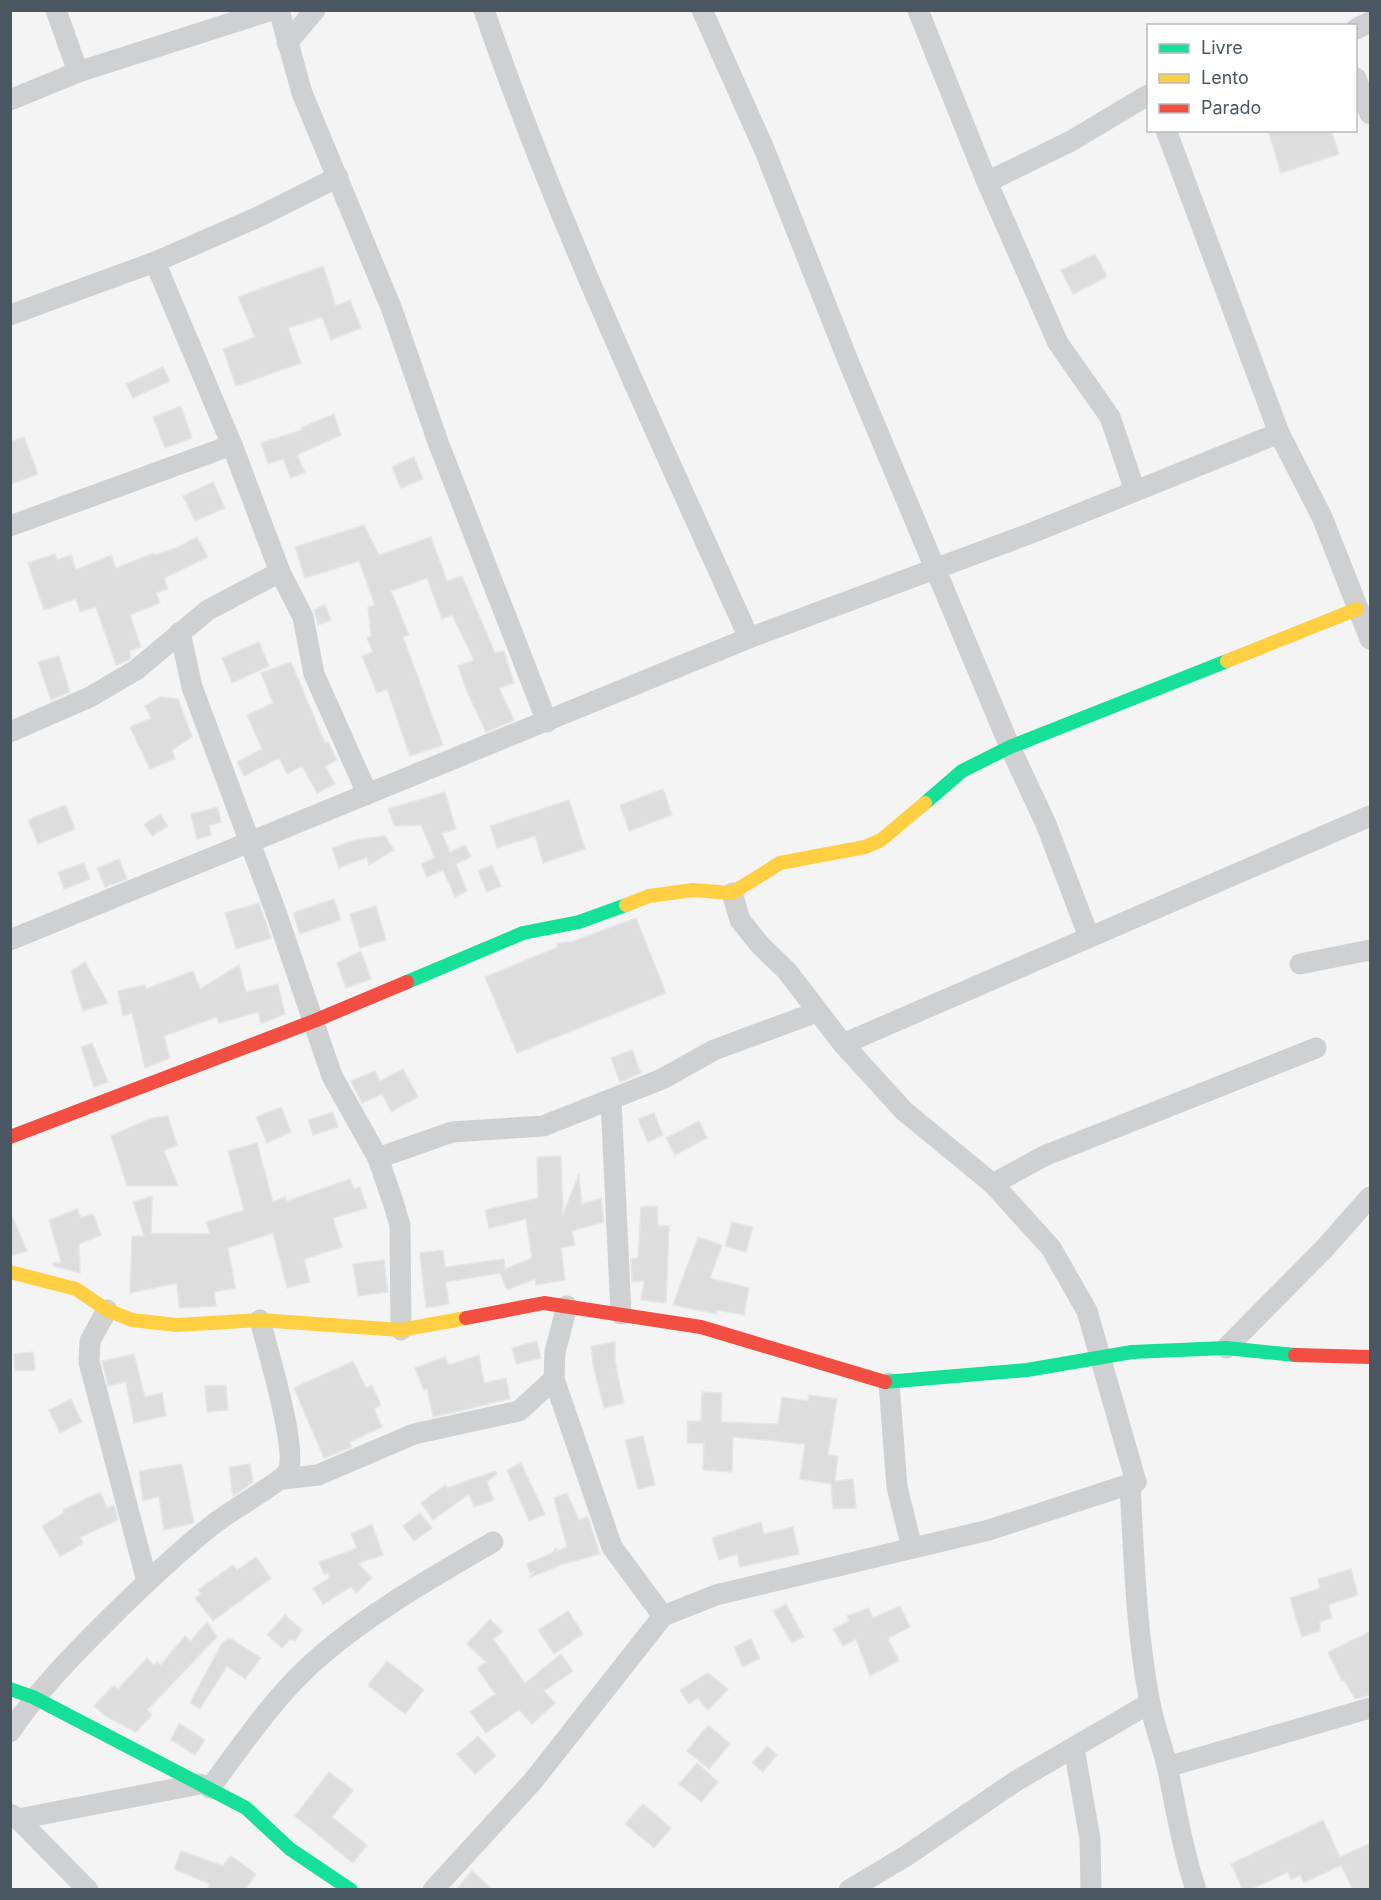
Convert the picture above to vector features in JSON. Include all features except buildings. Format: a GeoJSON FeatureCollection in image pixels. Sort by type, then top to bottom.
{"type":"FeatureCollection","features":[{"type":"Feature","properties":{"kind":"street"},"geometry":{"type":"LineString","coordinates":[[56,10],[78,72]]}},
{"type":"Feature","properties":{"kind":"street"},"geometry":{"type":"LineString","coordinates":[[10,100],[78,72],[272,10]]}},
{"type":"Feature","properties":{"kind":"street"},"geometry":{"type":"LineString","coordinates":[[279,10],[302,93],[391,307],[438,442],[547,722]]}},
{"type":"Feature","properties":{"kind":"street"},"geometry":{"type":"LineString","coordinates":[[287,43],[315,10]]}},
{"type":"Feature","properties":{"kind":"street"},"geometry":{"type":"LineString","coordinates":[[484,10],[517,106],[595,295],[749,638]]}},
{"type":"Feature","properties":{"kind":"street"},"geometry":{"type":"LineString","coordinates":[[702,10],[765,151],[934,568],[1010,747],[1046,824],[1089,937]]}},
{"type":"Feature","properties":{"kind":"street"},"geometry":{"type":"LineString","coordinates":[[918,10],[987,182],[1058,343],[1110,417],[1135,491]]}},
{"type":"Feature","properties":{"kind":"street"},"geometry":{"type":"LineString","coordinates":[[1357,29],[1371,22]]}},
{"type":"Feature","properties":{"kind":"street"},"geometry":{"type":"LineString","coordinates":[[1357,80],[1371,114]]}},
{"type":"Feature","properties":{"kind":"street"},"geometry":{"type":"LineString","coordinates":[[987,182],[1071,141],[1147,96]]}},
{"type":"Feature","properties":{"kind":"street"},"geometry":{"type":"LineString","coordinates":[[1167,132],[1279,433],[1322,517],[1357,609],[1371,639]]}},
{"type":"Feature","properties":{"kind":"street"},"geometry":{"type":"LineString","coordinates":[[10,315],[155,262],[258,217],[338,177]]}},
{"type":"Feature","properties":{"kind":"street"},"geometry":{"type":"LineString","coordinates":[[155,262],[232,445],[280,573],[303,617],[314,674],[367,793]]}},
{"type":"Feature","properties":{"kind":"street"},"geometry":{"type":"LineString","coordinates":[[10,940],[749,638],[1034,532],[1279,433]]}},
{"type":"Feature","properties":{"kind":"street"},"geometry":{"type":"LineString","coordinates":[[10,526],[232,445]]}},
{"type":"Feature","properties":{"kind":"street"},"geometry":{"type":"LineString","coordinates":[[10,732],[90,697],[136,670],[208,610],[280,573]]}},
{"type":"Feature","properties":{"kind":"street"},"geometry":{"type":"LineString","coordinates":[[10,1137],[314,1022],[524,933],[579,922],[649,896],[693,890],[732,893],[780,863],[865,848],[881,840],[962,771],[1010,747],[1357,609]]}},
{"type":"Feature","properties":{"kind":"street"},"geometry":{"type":"LineString","coordinates":[[180,632],[192,687],[332,1076],[378,1158],[400,1225],[401,1330]]}},
{"type":"Feature","properties":{"kind":"street"},"geometry":{"type":"LineString","coordinates":[[843,1044],[1371,816]]}},
{"type":"Feature","properties":{"kind":"street"},"geometry":{"type":"LineString","coordinates":[[732,893],[740,920],[760,945],[786,971],[843,1044],[903,1111],[993,1184],[1051,1248],[1076,1288],[1087,1311],[1136,1482]]}},
{"type":"Feature","properties":{"kind":"street"},"geometry":{"type":"LineString","coordinates":[[1300,964],[1371,950]]}},
{"type":"Feature","properties":{"kind":"street"},"geometry":{"type":"LineString","coordinates":[[378,1158],[452,1132],[543,1126],[662,1079],[714,1050],[817,1012]]}},
{"type":"Feature","properties":{"kind":"street"},"geometry":{"type":"LineString","coordinates":[[993,1184],[1044,1156],[1317,1048]]}},
{"type":"Feature","properties":{"kind":"street"},"geometry":{"type":"LineString","coordinates":[[611,1100],[621,1314]]}},
{"type":"Feature","properties":{"kind":"street"},"geometry":{"type":"LineString","coordinates":[[1226,1348],[1324,1249],[1371,1197]]}},
{"type":"Feature","properties":{"kind":"street"},"geometry":{"type":"LineString","coordinates":[[10,1272],[76,1289],[107,1310],[132,1320],[177,1325],[260,1320],[401,1330],[544,1303],[701,1326],[889,1383],[1027,1370],[1132,1352],[1226,1348],[1300,1355],[1371,1357]]}},
{"type":"Feature","properties":{"kind":"street"},"geometry":{"type":"LineString","coordinates":[[567,1306],[555,1352],[554,1379],[612,1547],[663,1616]]}},
{"type":"Feature","properties":{"kind":"street"},"geometry":{"type":"LineString","coordinates":[[107,1310],[90,1341],[89,1362],[147,1581]]}},
{"type":"Feature","properties":{"kind":"street"},"geometry":{"type":"LineString","coordinates":[[260,1320],[289,1438],[291,1459],[289,1470],[283,1479]]}},
{"type":"Feature","properties":{"kind":"street"},"geometry":{"type":"LineString","coordinates":[[10,1732],[33,1697],[147,1581],[215,1523],[265,1488],[283,1479],[318,1475],[414,1434],[519,1411],[554,1379]]}},
{"type":"Feature","properties":{"kind":"street"},"geometry":{"type":"LineString","coordinates":[[889,1383],[897,1487],[912,1548]]}},
{"type":"Feature","properties":{"kind":"street"},"geometry":{"type":"LineString","coordinates":[[433,1890],[532,1781],[663,1616],[716,1595],[989,1530],[1136,1482]]}},
{"type":"Feature","properties":{"kind":"street"},"geometry":{"type":"LineString","coordinates":[[1136,1482],[1130,1485],[1139,1618],[1150,1703],[1167,1767],[1185,1858],[1196,1890]]}},
{"type":"Feature","properties":{"kind":"street"},"geometry":{"type":"LineString","coordinates":[[14,1816],[205,1786],[316,1659],[418,1586],[493,1542]]}},
{"type":"Feature","properties":{"kind":"street"},"geometry":{"type":"LineString","coordinates":[[10,1689],[33,1697],[246,1808],[290,1849],[351,1890]]}},
{"type":"Feature","properties":{"kind":"street"},"geometry":{"type":"LineString","coordinates":[[849,1890],[906,1856],[1016,1781],[1150,1703]]}},
{"type":"Feature","properties":{"kind":"street"},"geometry":{"type":"LineString","coordinates":[[1167,1767],[1371,1708]]}},
{"type":"Feature","properties":{"kind":"street"},"geometry":{"type":"LineString","coordinates":[[1074,1748],[1089,1839],[1090,1890]]}},
{"type":"Feature","properties":{"kind":"street"},"geometry":{"type":"LineString","coordinates":[[14,1816],[88,1890]]}},
{"type":"Feature","properties":{"kind":"traffic: fast"},"geometry":{"type":"LineString","coordinates":[[925,803],[962,771],[1010,747],[1227,661]]}},
{"type":"Feature","properties":{"kind":"traffic: fast"},"geometry":{"type":"LineString","coordinates":[[407,982],[523,933],[579,922],[626,905]]}},
{"type":"Feature","properties":{"kind":"traffic: fast"},"geometry":{"type":"LineString","coordinates":[[885,1382],[1027,1370],[1132,1352],[1226,1348],[1295,1355]]}},
{"type":"Feature","properties":{"kind":"traffic: fast"},"geometry":{"type":"LineString","coordinates":[[10,1689],[33,1697],[246,1808],[290,1849],[351,1890]]}},
{"type":"Feature","properties":{"kind":"traffic: slow"},"geometry":{"type":"LineString","coordinates":[[1227,661],[1357,609]]}},
{"type":"Feature","properties":{"kind":"traffic: slow"},"geometry":{"type":"LineString","coordinates":[[626,905],[649,896],[693,890],[732,893],[780,863],[865,847],[881,840],[925,803]]}},
{"type":"Feature","properties":{"kind":"traffic: slow"},"geometry":{"type":"LineString","coordinates":[[10,1272],[76,1289],[107,1310],[132,1320],[177,1325],[260,1320],[401,1330],[466,1318]]}},
{"type":"Feature","properties":{"kind":"traffic: jam"},"geometry":{"type":"LineString","coordinates":[[10,1137],[314,1021],[407,982]]}},
{"type":"Feature","properties":{"kind":"traffic: jam"},"geometry":{"type":"LineString","coordinates":[[466,1318],[544,1303],[701,1327],[885,1382]]}},
{"type":"Feature","properties":{"kind":"traffic: jam"},"geometry":{"type":"LineString","coordinates":[[1295,1355],[1370,1357]]}}]}
